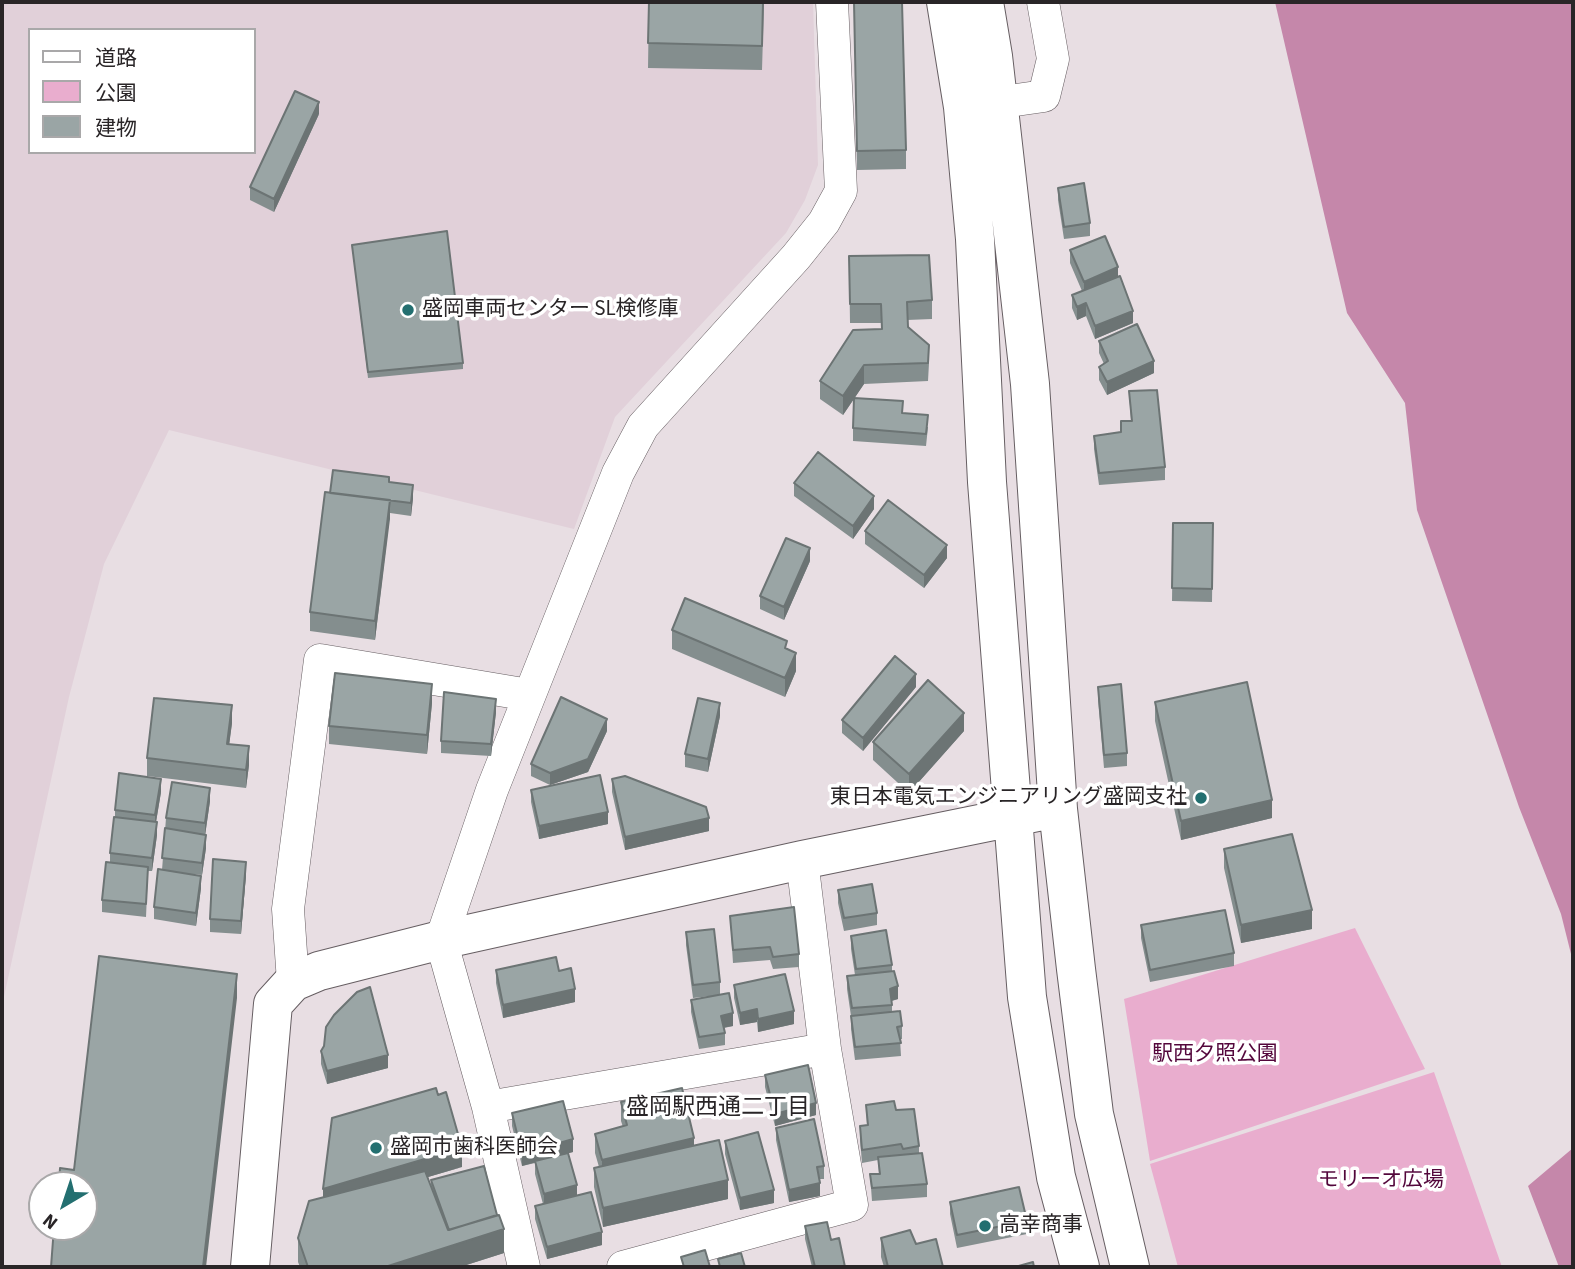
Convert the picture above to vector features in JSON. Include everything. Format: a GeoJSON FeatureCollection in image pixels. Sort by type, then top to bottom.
{"type":"FeatureCollection","features":[{"type":"Feature","properties":{"kind":"street"},"geometry":{"type":"LineString","coordinates":[[524,1267],[488,1107],[441,940],[492,790],[529,695],[618,473],[643,426],[796,257],[824,222],[841,191],[832,2]]}},
{"type":"Feature","properties":{"kind":"street"},"geometry":{"type":"LineString","coordinates":[[946,2],[981,105],[1030,384],[1058,809],[1094,1114],[1130,1267]]}},
{"type":"Feature","properties":{"kind":"street"},"geometry":{"type":"LineString","coordinates":[[984,2],[975,239],[987,482],[1012,815],[1027,997],[1056,1177],[1080,1267]]}},
{"type":"Feature","properties":{"kind":"street"},"geometry":{"type":"LineString","coordinates":[[981,105],[1044,96],[1053,59],[1043,2]]}},
{"type":"Feature","properties":{"kind":"street"},"geometry":{"type":"LineString","coordinates":[[293,982],[288,909],[320,660],[529,695]]}},
{"type":"Feature","properties":{"kind":"street"},"geometry":{"type":"LineString","coordinates":[[250,1267],[274,1004],[293,982],[319,971],[441,940],[1012,815],[1058,809]]}},
{"type":"Feature","properties":{"kind":"street"},"geometry":{"type":"LineString","coordinates":[[623,1267],[852,1205],[825,1049],[802,860]]}},
{"type":"Feature","properties":{"kind":"street"},"geometry":{"type":"LineString","coordinates":[[488,1107],[825,1049]]}},
{"type":"Feature","properties":{"kind":"shaded area"},"geometry":{"type":"Polygon","coordinates":[[[2,2],[813,2],[818,165],[805,200],[786,233],[615,417],[574,529],[169,430],[104,564],[69,697],[2,1006],[2,2]]]}},
{"type":"Feature","properties":{"kind":"shaded area"},"geometry":{"type":"Polygon","coordinates":[[[1275,2],[1573,2],[1573,962],[1561,914],[1519,807],[1417,510],[1405,403],[1347,313],[1275,2]]]}},
{"type":"Feature","properties":{"kind":"shaded area"},"geometry":{"type":"Polygon","coordinates":[[[1573,1148],[1573,1267],[1559,1267],[1528,1186],[1573,1148]]]}},
{"type":"Feature","properties":{"kind":"green space","name":"駅西夕照公園"},"geometry":{"type":"Polygon","coordinates":[[[1355,928],[1425,1069],[1150,1161],[1124,999],[1355,928]]]}},
{"type":"Feature","properties":{"kind":"green space","name":"モリーオ広場"},"geometry":{"type":"Polygon","coordinates":[[[1434,1072],[1502,1267],[1178,1267],[1150,1164],[1434,1072]]]}},
{"type":"Feature","properties":{"kind":"building"},"geometry":{"type":"Polygon","coordinates":[[[649,2],[763,2],[762,46],[648,43],[649,2]]]}},
{"type":"Feature","properties":{"kind":"building"},"geometry":{"type":"Polygon","coordinates":[[[854,2],[902,2],[906,150],[857,151],[854,2]]]}},
{"type":"Feature","properties":{"kind":"building"},"geometry":{"type":"Polygon","coordinates":[[[295,91],[319,102],[274,199],[250,187],[295,91]]]}},
{"type":"Feature","properties":{"kind":"building"},"geometry":{"type":"Polygon","coordinates":[[[1084,183],[1090,223],[1064,227],[1058,188],[1084,183]]]}},
{"type":"Feature","properties":{"kind":"building","name":"盛岡車両センター SL検修庫"},"geometry":{"type":"Polygon","coordinates":[[[447,231],[463,363],[368,372],[352,245],[447,231]]]}},
{"type":"Feature","properties":{"kind":"building"},"geometry":{"type":"Polygon","coordinates":[[[1105,236],[1118,267],[1084,282],[1070,250],[1105,236]]]}},
{"type":"Feature","properties":{"kind":"building"},"geometry":{"type":"Polygon","coordinates":[[[929,255],[932,300],[907,302],[908,327],[929,345],[928,363],[864,365],[843,396],[820,381],[853,330],[882,329],[881,304],[850,304],[849,256],[929,255]]]}},
{"type":"Feature","properties":{"kind":"building"},"geometry":{"type":"Polygon","coordinates":[[[1120,276],[1133,311],[1095,326],[1086,303],[1077,307],[1072,295],[1120,276]]]}},
{"type":"Feature","properties":{"kind":"building"},"geometry":{"type":"Polygon","coordinates":[[[1137,324],[1154,361],[1107,382],[1099,367],[1108,361],[1099,341],[1137,324]]]}},
{"type":"Feature","properties":{"kind":"building"},"geometry":{"type":"Polygon","coordinates":[[[1157,390],[1165,467],[1099,473],[1094,436],[1121,432],[1121,421],[1132,421],[1129,391],[1157,390]]]}},
{"type":"Feature","properties":{"kind":"building"},"geometry":{"type":"Polygon","coordinates":[[[854,398],[903,401],[902,413],[928,415],[926,434],[853,428],[854,398]]]}},
{"type":"Feature","properties":{"kind":"building"},"geometry":{"type":"Polygon","coordinates":[[[818,452],[874,496],[853,526],[794,483],[818,452]]]}},
{"type":"Feature","properties":{"kind":"building"},"geometry":{"type":"Polygon","coordinates":[[[333,470],[389,477],[389,482],[413,485],[411,503],[330,493],[333,470]]]}},
{"type":"Feature","properties":{"kind":"building"},"geometry":{"type":"Polygon","coordinates":[[[325,492],[390,500],[375,621],[310,612],[325,492]]]}},
{"type":"Feature","properties":{"kind":"building"},"geometry":{"type":"Polygon","coordinates":[[[888,500],[947,545],[924,575],[865,531],[888,500]]]}},
{"type":"Feature","properties":{"kind":"building"},"geometry":{"type":"Polygon","coordinates":[[[1173,523],[1213,523],[1212,589],[1172,588],[1173,523]]]}},
{"type":"Feature","properties":{"kind":"building"},"geometry":{"type":"Polygon","coordinates":[[[786,538],[810,548],[784,607],[760,596],[786,538]]]}},
{"type":"Feature","properties":{"kind":"building"},"geometry":{"type":"Polygon","coordinates":[[[685,598],[787,641],[785,648],[796,653],[785,678],[672,630],[685,598]]]}},
{"type":"Feature","properties":{"kind":"building"},"geometry":{"type":"Polygon","coordinates":[[[895,656],[916,674],[863,738],[842,720],[895,656]]]}},
{"type":"Feature","properties":{"kind":"building"},"geometry":{"type":"Polygon","coordinates":[[[335,673],[432,684],[427,735],[329,726],[335,673]]]}},
{"type":"Feature","properties":{"kind":"building"},"geometry":{"type":"Polygon","coordinates":[[[928,680],[964,713],[909,774],[873,742],[928,680]]]}},
{"type":"Feature","properties":{"kind":"building"},"geometry":{"type":"Polygon","coordinates":[[[1247,682],[1272,800],[1181,821],[1155,702],[1247,682]]]}},
{"type":"Feature","properties":{"kind":"building"},"geometry":{"type":"Polygon","coordinates":[[[1121,684],[1127,753],[1104,755],[1098,687],[1121,684]]]}},
{"type":"Feature","properties":{"kind":"building"},"geometry":{"type":"Polygon","coordinates":[[[444,692],[496,699],[491,744],[441,741],[444,692]]]}},
{"type":"Feature","properties":{"kind":"building"},"geometry":{"type":"Polygon","coordinates":[[[561,697],[607,719],[588,759],[550,773],[531,764],[561,697]]]}},
{"type":"Feature","properties":{"kind":"building"},"geometry":{"type":"Polygon","coordinates":[[[154,698],[232,705],[227,744],[249,746],[246,770],[147,758],[154,698]]]}},
{"type":"Feature","properties":{"kind":"building"},"geometry":{"type":"Polygon","coordinates":[[[698,698],[720,703],[708,759],[685,754],[698,698]]]}},
{"type":"Feature","properties":{"kind":"building"},"geometry":{"type":"Polygon","coordinates":[[[119,773],[161,779],[155,815],[115,810],[119,773]]]}},
{"type":"Feature","properties":{"kind":"building"},"geometry":{"type":"Polygon","coordinates":[[[600,775],[608,812],[539,826],[531,790],[600,775]]]}},
{"type":"Feature","properties":{"kind":"building"},"geometry":{"type":"Polygon","coordinates":[[[625,776],[706,807],[709,818],[625,837],[612,779],[625,776]]]}},
{"type":"Feature","properties":{"kind":"building"},"geometry":{"type":"Polygon","coordinates":[[[172,782],[210,788],[205,823],[166,818],[172,782]]]}},
{"type":"Feature","properties":{"kind":"building"},"geometry":{"type":"Polygon","coordinates":[[[114,817],[157,822],[152,858],[110,853],[114,817]]]}},
{"type":"Feature","properties":{"kind":"building"},"geometry":{"type":"Polygon","coordinates":[[[165,828],[206,835],[202,863],[162,858],[165,828]]]}},
{"type":"Feature","properties":{"kind":"building"},"geometry":{"type":"Polygon","coordinates":[[[1292,834],[1312,910],[1241,925],[1224,849],[1292,834]]]}},
{"type":"Feature","properties":{"kind":"building"},"geometry":{"type":"Polygon","coordinates":[[[213,859],[246,862],[241,921],[210,919],[213,859]]]}},
{"type":"Feature","properties":{"kind":"building"},"geometry":{"type":"Polygon","coordinates":[[[106,862],[148,867],[146,904],[102,900],[106,862]]]}},
{"type":"Feature","properties":{"kind":"building"},"geometry":{"type":"Polygon","coordinates":[[[158,869],[201,876],[196,913],[154,907],[158,869]]]}},
{"type":"Feature","properties":{"kind":"building"},"geometry":{"type":"Polygon","coordinates":[[[872,884],[877,913],[844,918],[838,890],[872,884]]]}},
{"type":"Feature","properties":{"kind":"building"},"geometry":{"type":"Polygon","coordinates":[[[794,907],[799,954],[773,957],[770,947],[733,950],[730,916],[794,907]]]}},
{"type":"Feature","properties":{"kind":"building"},"geometry":{"type":"Polygon","coordinates":[[[1225,910],[1234,953],[1150,970],[1141,925],[1225,910]]]}},
{"type":"Feature","properties":{"kind":"building"},"geometry":{"type":"Polygon","coordinates":[[[714,929],[720,982],[693,985],[686,932],[714,929]]]}},
{"type":"Feature","properties":{"kind":"building"},"geometry":{"type":"Polygon","coordinates":[[[886,930],[892,965],[856,969],[851,936],[886,930]]]}},
{"type":"Feature","properties":{"kind":"building"},"geometry":{"type":"Polygon","coordinates":[[[99,956],[237,974],[203,1267],[51,1267],[53,1241],[98,1241],[98,1171],[60,1171],[60,1168],[74,1170],[99,956]]]}},
{"type":"Feature","properties":{"kind":"building"},"geometry":{"type":"Polygon","coordinates":[[[556,957],[559,971],[571,968],[575,989],[503,1005],[496,970],[556,957]]]}},
{"type":"Feature","properties":{"kind":"building"},"geometry":{"type":"Polygon","coordinates":[[[894,971],[898,986],[890,989],[892,1005],[852,1008],[847,976],[894,971]]]}},
{"type":"Feature","properties":{"kind":"building"},"geometry":{"type":"Polygon","coordinates":[[[785,974],[794,1011],[758,1019],[757,1009],[740,1013],[734,985],[785,974]]]}},
{"type":"Feature","properties":{"kind":"building"},"geometry":{"type":"Polygon","coordinates":[[[370,987],[388,1055],[327,1071],[321,1051],[326,1027],[357,992],[370,987]]]}},
{"type":"Feature","properties":{"kind":"building"},"geometry":{"type":"Polygon","coordinates":[[[729,993],[733,1013],[721,1016],[725,1033],[699,1037],[691,1000],[729,993]]]}},
{"type":"Feature","properties":{"kind":"building"},"geometry":{"type":"Polygon","coordinates":[[[900,1011],[902,1026],[897,1027],[901,1043],[855,1047],[851,1016],[900,1011]]]}},
{"type":"Feature","properties":{"kind":"building"},"geometry":{"type":"Polygon","coordinates":[[[808,1065],[816,1103],[775,1114],[765,1075],[808,1065]]]}},
{"type":"Feature","properties":{"kind":"building"},"geometry":{"type":"Polygon","coordinates":[[[436,1088],[438,1095],[446,1092],[462,1148],[323,1189],[332,1118],[436,1088]]]}},
{"type":"Feature","properties":{"kind":"building"},"geometry":{"type":"Polygon","coordinates":[[[682,1088],[694,1138],[602,1160],[595,1134],[627,1125],[621,1102],[682,1088]]]}},
{"type":"Feature","properties":{"kind":"building"},"geometry":{"type":"Polygon","coordinates":[[[563,1101],[573,1139],[522,1154],[512,1113],[563,1101]]]}},
{"type":"Feature","properties":{"kind":"building"},"geometry":{"type":"Polygon","coordinates":[[[894,1101],[896,1110],[914,1109],[919,1146],[903,1149],[901,1144],[862,1150],[860,1126],[868,1125],[866,1105],[894,1101]]]}},
{"type":"Feature","properties":{"kind":"building"},"geometry":{"type":"Polygon","coordinates":[[[814,1119],[824,1166],[817,1167],[820,1183],[789,1190],[776,1128],[814,1119]]]}},
{"type":"Feature","properties":{"kind":"building"},"geometry":{"type":"Polygon","coordinates":[[[758,1132],[774,1190],[740,1198],[725,1141],[758,1132]]]}},
{"type":"Feature","properties":{"kind":"building"},"geometry":{"type":"Polygon","coordinates":[[[719,1140],[728,1180],[603,1208],[594,1168],[719,1140]]]}},
{"type":"Feature","properties":{"kind":"building"},"geometry":{"type":"Polygon","coordinates":[[[568,1153],[577,1185],[544,1194],[535,1161],[568,1153]]]}},
{"type":"Feature","properties":{"kind":"building"},"geometry":{"type":"Polygon","coordinates":[[[922,1153],[927,1184],[872,1188],[870,1174],[880,1174],[878,1157],[922,1153]]]}},
{"type":"Feature","properties":{"kind":"building"},"geometry":{"type":"Polygon","coordinates":[[[484,1166],[497,1215],[449,1230],[431,1180],[484,1166]]]}},
{"type":"Feature","properties":{"kind":"building"},"geometry":{"type":"Polygon","coordinates":[[[425,1171],[448,1230],[499,1215],[504,1229],[385,1267],[308,1267],[298,1238],[309,1201],[425,1171]]]}},
{"type":"Feature","properties":{"kind":"building"},"geometry":{"type":"Polygon","coordinates":[[[1019,1187],[1027,1221],[957,1235],[950,1202],[1019,1187]]]}},
{"type":"Feature","properties":{"kind":"building"},"geometry":{"type":"Polygon","coordinates":[[[591,1192],[602,1232],[547,1247],[535,1206],[591,1192]]]}},
{"type":"Feature","properties":{"kind":"building"},"geometry":{"type":"Polygon","coordinates":[[[827,1222],[831,1240],[839,1238],[845,1267],[815,1267],[805,1226],[827,1222]]]}},
{"type":"Feature","properties":{"kind":"building"},"geometry":{"type":"Polygon","coordinates":[[[910,1230],[916,1244],[936,1239],[943,1267],[888,1267],[881,1238],[910,1230]]]}},
{"type":"Feature","properties":{"kind":"building"},"geometry":{"type":"Polygon","coordinates":[[[705,1250],[710,1267],[684,1267],[681,1257],[705,1250]]]}},
{"type":"Feature","properties":{"kind":"building"},"geometry":{"type":"Polygon","coordinates":[[[741,1253],[745,1267],[720,1267],[718,1259],[741,1253]]]}},
{"type":"Feature","properties":{"kind":"building"},"geometry":{"type":"Polygon","coordinates":[[[1033,1262],[1034,1267],[1015,1267],[1033,1262]]]}},
{"type":"Feature","properties":{"kind":"place","name":"盛岡車両センター SL検修庫"},"geometry":{"type":"Point","coordinates":[408,310]}},
{"type":"Feature","properties":{"kind":"place","name":"東日本電気エンジニアリング盛岡支社"},"geometry":{"type":"Point","coordinates":[1201,798]}},
{"type":"Feature","properties":{"kind":"place","name":"盛岡市歯科医師会"},"geometry":{"type":"Point","coordinates":[376,1148]}},
{"type":"Feature","properties":{"kind":"place","name":"高幸商事"},"geometry":{"type":"Point","coordinates":[985,1226]}},
{"type":"Feature","properties":{"kind":"district","name":"盛岡駅西通二丁目"},"geometry":{"type":"Point","coordinates":[718,1109]}}]}
